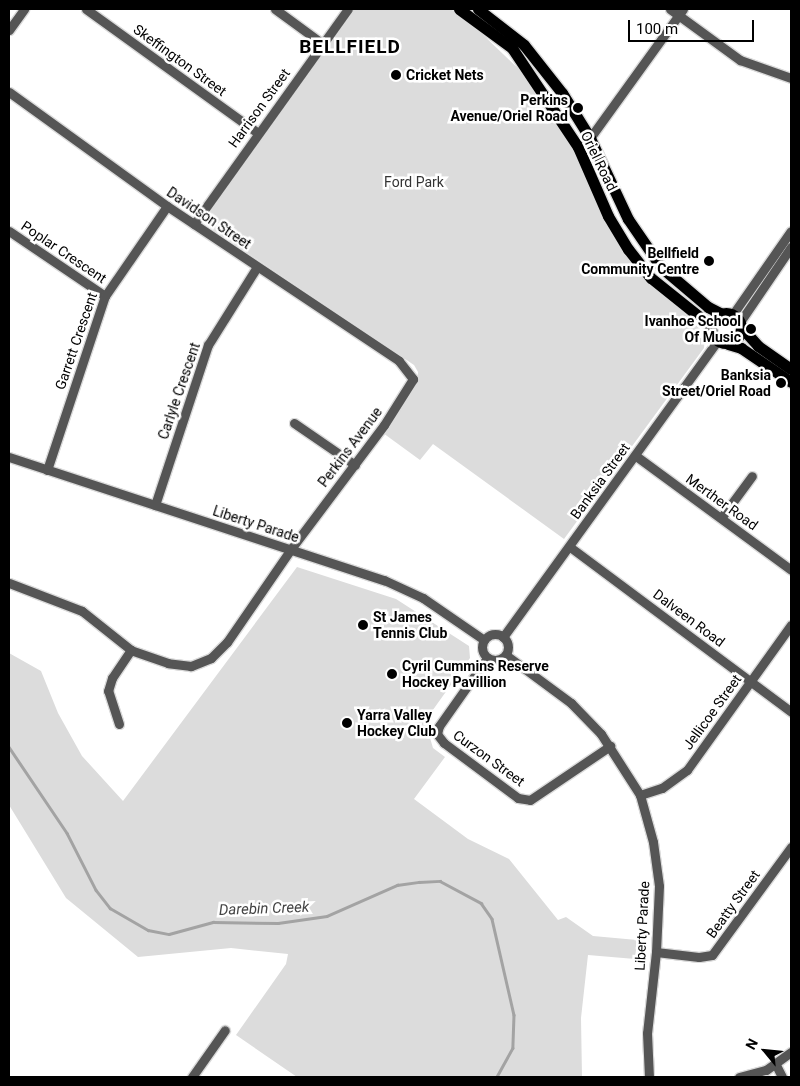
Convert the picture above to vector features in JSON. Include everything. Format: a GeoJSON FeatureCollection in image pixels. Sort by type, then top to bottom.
{"type":"FeatureCollection","features":[{"type":"Feature","properties":{"kind":"main road","name":"Oriel Road"},"geometry":{"type":"LineString","coordinates":[[459,9],[512,48],[578,147],[608,216],[628,249],[651,278],[711,326]]}},
{"type":"Feature","properties":{"kind":"main road","name":"Oriel Road"},"geometry":{"type":"LineString","coordinates":[[478,9],[524,44],[562,93],[590,138],[628,219],[661,267],[708,307],[734,320],[758,346],[791,370]]}},
{"type":"Feature","properties":{"kind":"main road"},"geometry":{"type":"LineString","coordinates":[[723,342],[738,338],[734,320],[711,326],[723,342],[741,348],[791,382]]}},
{"type":"Feature","properties":{"kind":"street"},"geometry":{"type":"LineString","coordinates":[[9,30],[24,9]]}},
{"type":"Feature","properties":{"kind":"street","name":"Skeffington Street"},"geometry":{"type":"LineString","coordinates":[[86,9],[258,133]]}},
{"type":"Feature","properties":{"kind":"street"},"geometry":{"type":"LineString","coordinates":[[275,9],[323,44]]}},
{"type":"Feature","properties":{"kind":"street","name":"Harrison Street"},"geometry":{"type":"LineString","coordinates":[[194,224],[348,9]]}},
{"type":"Feature","properties":{"kind":"street"},"geometry":{"type":"LineString","coordinates":[[670,9],[681,12],[740,60],[791,78]]}},
{"type":"Feature","properties":{"kind":"street"},"geometry":{"type":"LineString","coordinates":[[578,147],[590,138],[681,12]]}},
{"type":"Feature","properties":{"kind":"street","name":"Davidson Street"},"geometry":{"type":"LineString","coordinates":[[9,92],[167,206],[399,360]]}},
{"type":"Feature","properties":{"kind":"street","name":"Garrett Crescent"},"geometry":{"type":"LineString","coordinates":[[47,470],[104,296],[167,206]]}},
{"type":"Feature","properties":{"kind":"street","name":"Poplar Crescent"},"geometry":{"type":"LineString","coordinates":[[9,231],[104,296]]}},
{"type":"Feature","properties":{"kind":"street"},"geometry":{"type":"LineString","coordinates":[[734,320],[788,247],[791,231]]}},
{"type":"Feature","properties":{"kind":"street","name":"Carlyle Crescent"},"geometry":{"type":"LineString","coordinates":[[155,505],[208,345],[257,267]]}},
{"type":"Feature","properties":{"kind":"street","name":"Banksia Street"},"geometry":{"type":"LineString","coordinates":[[503,637],[636,456],[723,342]]}},
{"type":"Feature","properties":{"kind":"street","name":"Perkins Avenue"},"geometry":{"type":"LineString","coordinates":[[9,583],[82,611],[131,650],[168,663],[191,666],[211,658],[227,642],[291,550],[411,387],[413,375],[399,360]]}},
{"type":"Feature","properties":{"kind":"street"},"geometry":{"type":"LineString","coordinates":[[294,423],[355,465]]}},
{"type":"Feature","properties":{"kind":"street","name":"Merther Road"},"geometry":{"type":"LineString","coordinates":[[636,456],[791,570]]}},
{"type":"Feature","properties":{"kind":"street","name":"Liberty Parade"},"geometry":{"type":"LineString","coordinates":[[9,457],[405,589],[484,640]]}},
{"type":"Feature","properties":{"kind":"street"},"geometry":{"type":"LineString","coordinates":[[721,518],[752,476]]}},
{"type":"Feature","properties":{"kind":"street","name":"Dalveen Road"},"geometry":{"type":"LineString","coordinates":[[570,547],[791,712]]}},
{"type":"Feature","properties":{"kind":"street","name":"Jellicoe Street"},"geometry":{"type":"LineString","coordinates":[[640,795],[672,782],[687,770],[791,626]]}},
{"type":"Feature","properties":{"kind":"street"},"geometry":{"type":"LineString","coordinates":[[491,635],[503,637],[508,647],[506,655],[498,660],[487,658],[482,650],[484,640],[491,635]]}},
{"type":"Feature","properties":{"kind":"street"},"geometry":{"type":"LineString","coordinates":[[119,724],[108,691],[112,678],[131,650]]}},
{"type":"Feature","properties":{"kind":"street","name":"Liberty Parade"},"geometry":{"type":"LineString","coordinates":[[506,655],[571,703],[610,746],[640,795],[658,866],[656,952],[647,1034],[649,1077]]}},
{"type":"Feature","properties":{"kind":"street","name":"Curzon Street"},"geometry":{"type":"LineString","coordinates":[[487,658],[439,726],[438,734],[444,743],[518,798],[530,800],[610,746]]}},
{"type":"Feature","properties":{"kind":"street","name":"Beatty Street"},"geometry":{"type":"LineString","coordinates":[[656,952],[699,957],[712,955],[791,847]]}},
{"type":"Feature","properties":{"kind":"street"},"geometry":{"type":"LineString","coordinates":[[192,1077],[225,1030]]}},
{"type":"Feature","properties":{"kind":"street"},"geometry":{"type":"LineString","coordinates":[[739,1077],[776,1065],[791,1052]]}},
{"type":"Feature","properties":{"kind":"street"},"geometry":{"type":"LineString","coordinates":[[776,1065],[782,1077]]}},
{"type":"Feature","properties":{"kind":"green space","name":"Ford Park"},"geometry":{"type":"Polygon","coordinates":[[[351,9],[451,9],[477,29],[528,78],[569,141],[602,207],[674,303],[705,334],[704,348],[564,539],[433,444],[420,460],[383,433],[417,384],[418,372],[414,365],[206,225],[205,212],[351,9]]]}},
{"type":"Feature","properties":{"kind":"green space"},"geometry":{"type":"Polygon","coordinates":[[[297,567],[396,599],[469,646],[470,658],[425,721],[433,748],[445,757],[414,799],[468,839],[509,859],[558,920],[566,917],[593,936],[637,940],[635,959],[588,955],[581,1018],[582,1077],[297,1077],[236,1035],[286,964],[288,954],[231,948],[138,957],[66,898],[9,805],[9,653],[41,671],[58,713],[82,756],[123,801],[297,567]]]}},
{"type":"Feature","properties":{"kind":"waterway","name":"Darebin Creek"},"geometry":{"type":"LineString","coordinates":[[9,747],[67,833],[96,890],[110,908],[148,930],[169,934],[213,922],[278,923],[327,916],[397,885],[419,882],[440,881],[481,903],[492,919],[514,1015],[513,1048],[497,1077]]}},
{"type":"Feature","properties":{"kind":"place","name":"Cricket Nets"},"geometry":{"type":"Point","coordinates":[396,75]}},
{"type":"Feature","properties":{"kind":"place","name":"Perkins Avenue/Oriel Road"},"geometry":{"type":"Point","coordinates":[578,108]}},
{"type":"Feature","properties":{"kind":"place","name":"Bellfield Community Centre"},"geometry":{"type":"Point","coordinates":[709,261]}},
{"type":"Feature","properties":{"kind":"place","name":"Ivanhoe School Of Music"},"geometry":{"type":"Point","coordinates":[751,329]}},
{"type":"Feature","properties":{"kind":"place","name":"Banksia Street/Oriel Road"},"geometry":{"type":"Point","coordinates":[781,383]}},
{"type":"Feature","properties":{"kind":"place","name":"St James Tennis Club"},"geometry":{"type":"Point","coordinates":[363,625]}},
{"type":"Feature","properties":{"kind":"place","name":"Cyril Cummins Reserve Hockey Pavillion"},"geometry":{"type":"Point","coordinates":[392,674]}},
{"type":"Feature","properties":{"kind":"place","name":"Yarra Valley Hockey Club"},"geometry":{"type":"Point","coordinates":[347,723]}},
{"type":"Feature","properties":{"kind":"district","name":"BELLFIELD"},"geometry":{"type":"Point","coordinates":[350,47]}}]}
